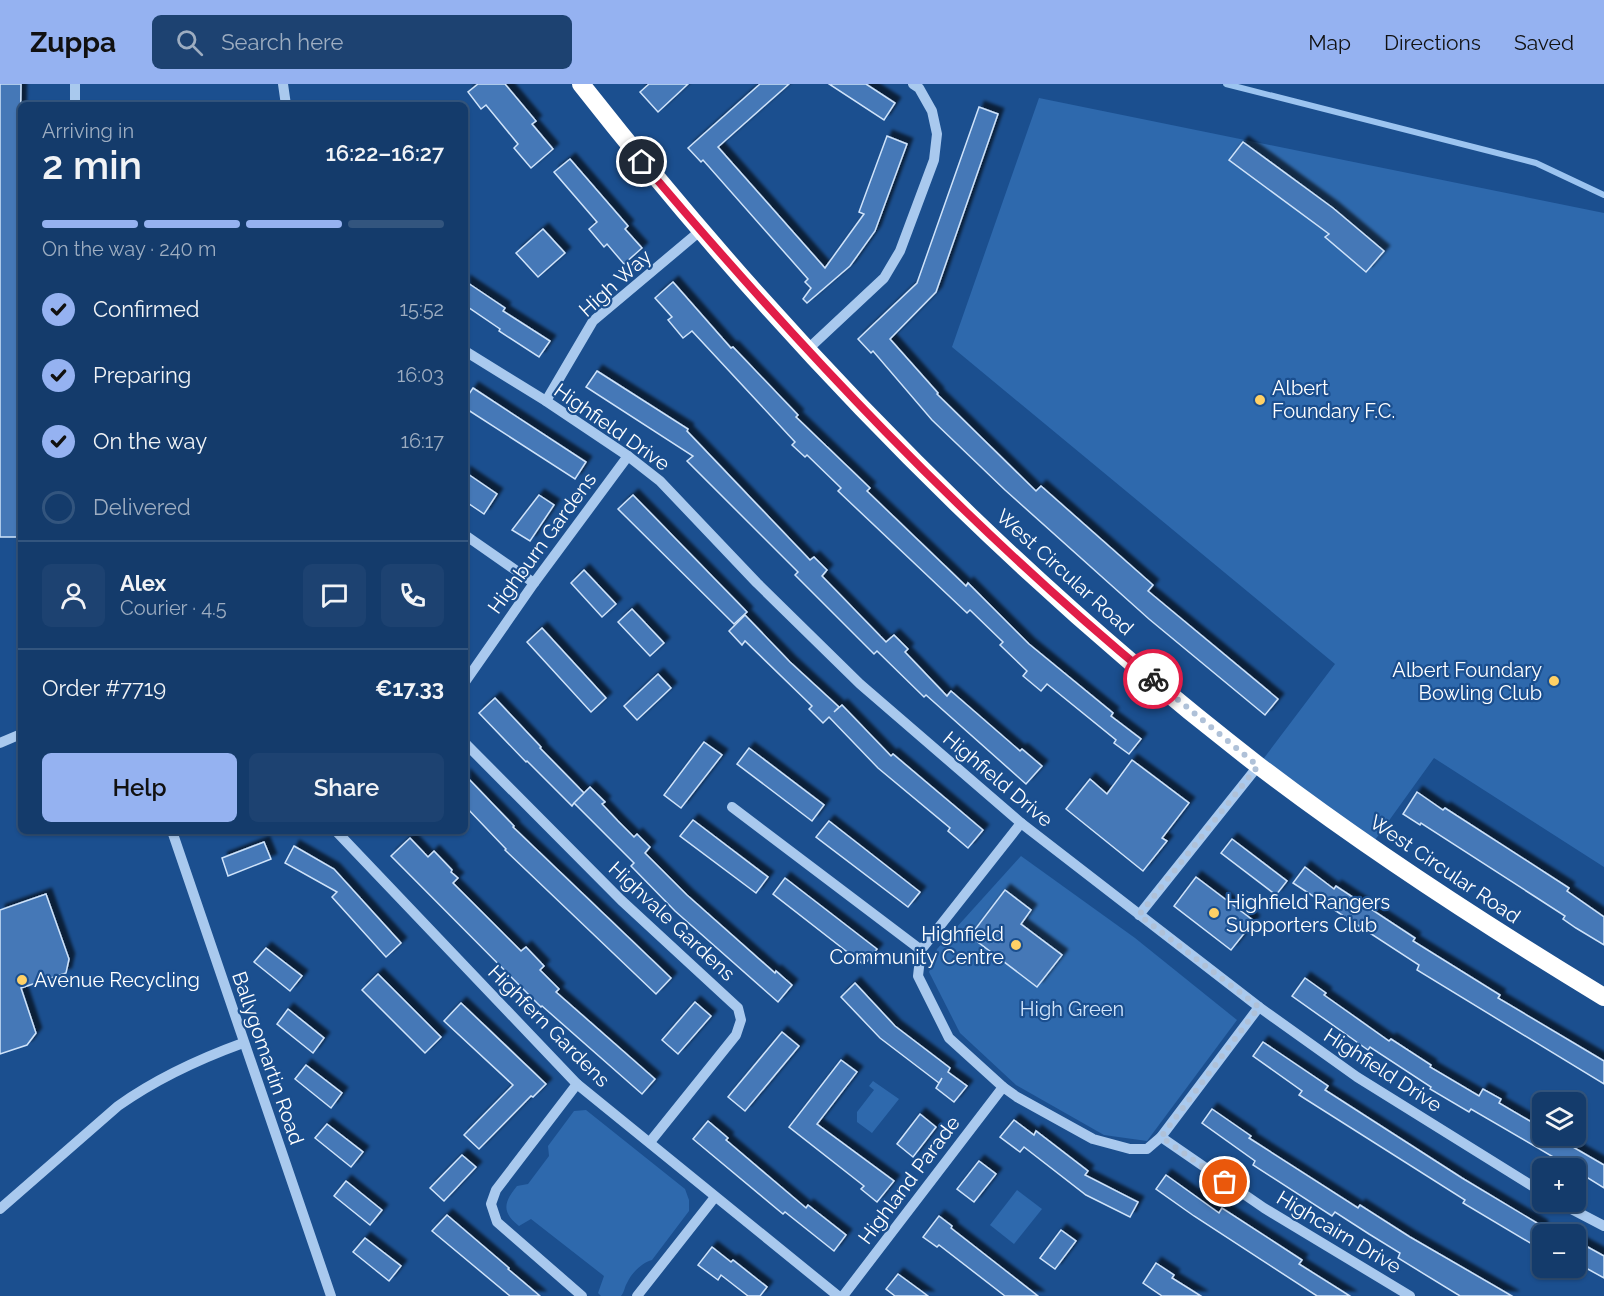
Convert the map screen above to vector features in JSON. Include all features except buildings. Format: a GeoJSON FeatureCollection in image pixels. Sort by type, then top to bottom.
{"type":"FeatureCollection","features":[{"type":"Feature","properties":{"kind":"highway","name":"West Circular Road"},"geometry":{"type":"LineString","coordinates":[[580,84],[700,231],[807,350],[914,462],[1002,546],[1116,649],[1258,766],[1370,847],[1450,902],[1604,997]]}},
{"type":"Feature","properties":{"kind":"street"},"geometry":{"type":"LineString","coordinates":[[75,84],[75,102]]}},
{"type":"Feature","properties":{"kind":"street"},"geometry":{"type":"LineString","coordinates":[[283,84],[286,102]]}},
{"type":"Feature","properties":{"kind":"street"},"geometry":{"type":"LineString","coordinates":[[807,350],[884,278],[900,251],[934,160],[937,134],[932,111],[919,88],[913,84]]}},
{"type":"Feature","properties":{"kind":"street","name":"High Way"},"geometry":{"type":"LineString","coordinates":[[546,401],[593,321],[700,231]]}},
{"type":"Feature","properties":{"kind":"street","name":"Highfield Drive"},"geometry":{"type":"LineString","coordinates":[[468,353],[546,401],[628,456],[660,481],[757,583],[860,684],[1021,823],[1259,1007],[1357,1077],[1532,1186]]}},
{"type":"Feature","properties":{"kind":"street","name":"Highburn Gardens"},"geometry":{"type":"LineString","coordinates":[[468,678],[534,583],[628,456]]}},
{"type":"Feature","properties":{"kind":"street"},"geometry":{"type":"LineString","coordinates":[[468,537],[534,583]]}},
{"type":"Feature","properties":{"kind":"street"},"geometry":{"type":"LineString","coordinates":[[0,743],[18,735]]}},
{"type":"Feature","properties":{"kind":"street","name":"Highvale Gardens"},"geometry":{"type":"LineString","coordinates":[[468,746],[605,885],[738,1008],[741,1020],[736,1035],[650,1142]]}},
{"type":"Feature","properties":{"kind":"street"},"geometry":{"type":"LineString","coordinates":[[1139,915],[1258,766]]}},
{"type":"Feature","properties":{"kind":"street"},"geometry":{"type":"LineString","coordinates":[[732,807],[921,950]]}},
{"type":"Feature","properties":{"kind":"street"},"geometry":{"type":"LineString","coordinates":[[1021,823],[921,950],[918,976],[949,1038],[1003,1087],[1093,1139],[1130,1149],[1147,1149],[1161,1137],[1259,1007]]}},
{"type":"Feature","properties":{"kind":"street","name":"Ballygomartin Road"},"geometry":{"type":"LineString","coordinates":[[173,834],[331,1296]]}},
{"type":"Feature","properties":{"kind":"street","name":"Highfern Gardens"},"geometry":{"type":"LineString","coordinates":[[339,834],[577,1084],[838,1296]]}},
{"type":"Feature","properties":{"kind":"street"},"geometry":{"type":"LineString","coordinates":[[0,1209],[118,1106],[135,1094],[169,1075],[243,1043]]}},
{"type":"Feature","properties":{"kind":"street"},"geometry":{"type":"LineString","coordinates":[[577,1084],[496,1190],[490,1204],[497,1222],[582,1296]]}},
{"type":"Feature","properties":{"kind":"street","name":"Highland Parade"},"geometry":{"type":"LineString","coordinates":[[843,1296],[1003,1087]]}},
{"type":"Feature","properties":{"kind":"street","name":"Highcairn Drive"},"geometry":{"type":"LineString","coordinates":[[1161,1137],[1264,1208],[1410,1296]]}},
{"type":"Feature","properties":{"kind":"street"},"geometry":{"type":"LineString","coordinates":[[637,1296],[715,1197]]}},
{"type":"Feature","properties":{"kind":"street"},"geometry":{"type":"LineString","coordinates":[[1577,1212],[1604,1226]]}},
{"type":"Feature","properties":{"kind":"green space"},"geometry":{"type":"Polygon","coordinates":[[[1039,98],[1604,213],[1604,867],[1434,758],[1370,847],[1258,766],[1335,664],[952,347],[1039,98]]]}},
{"type":"Feature","properties":{"kind":"green space","name":"High Green"},"geometry":{"type":"Polygon","coordinates":[[[1021,856],[1135,938],[1237,1020],[1147,1141],[1104,1135],[1016,1085],[960,1033],[929,972],[937,949],[1021,856]]]}},
{"type":"Feature","properties":{"kind":"green space"},"geometry":{"type":"Polygon","coordinates":[[[873,1081],[899,1099],[872,1133],[857,1122],[857,1112],[874,1090],[869,1086],[873,1081]]]}},
{"type":"Feature","properties":{"kind":"green space"},"geometry":{"type":"Polygon","coordinates":[[[586,1110],[685,1189],[689,1200],[689,1211],[652,1260],[632,1275],[621,1296],[601,1296],[598,1293],[604,1276],[531,1219],[519,1226],[509,1216],[506,1207],[509,1197],[517,1186],[528,1184],[549,1156],[548,1146],[574,1111],[586,1110]]]}},
{"type":"Feature","properties":{"kind":"green space"},"geometry":{"type":"Polygon","coordinates":[[[1017,1190],[1042,1209],[1014,1244],[990,1225],[1017,1190]]]}},
{"type":"Feature","properties":{"kind":"waterway"},"geometry":{"type":"LineString","coordinates":[[1226,84],[1536,163],[1604,195]]}},
{"type":"Feature","properties":{"kind":"way so far"},"geometry":{"type":"LineString","coordinates":[[1153,679],[1258,766],[1139,915],[1259,1007],[1161,1137],[1225,1182]]}},
{"type":"Feature","properties":{"kind":"place","name":"Albert Foundary F.C."},"geometry":{"type":"Point","coordinates":[1260,400]}},
{"type":"Feature","properties":{"kind":"place","name":"Albert Foundary Bowling Club"},"geometry":{"type":"Point","coordinates":[1554,681]}},
{"type":"Feature","properties":{"kind":"place","name":"Highfield Rangers Supporters Club"},"geometry":{"type":"Point","coordinates":[1214,913]}},
{"type":"Feature","properties":{"kind":"place","name":"Highfield Community Centre"},"geometry":{"type":"Point","coordinates":[1016,945]}},
{"type":"Feature","properties":{"kind":"place","name":"Avenue Recycling"},"geometry":{"type":"Point","coordinates":[22,980]}},
{"type":"Feature","properties":{"kind":"route"},"geometry":{"type":"LineString","coordinates":[[642,162],[767,306],[914,462],[1002,546],[1116,649],[1153,679]]}}]}
